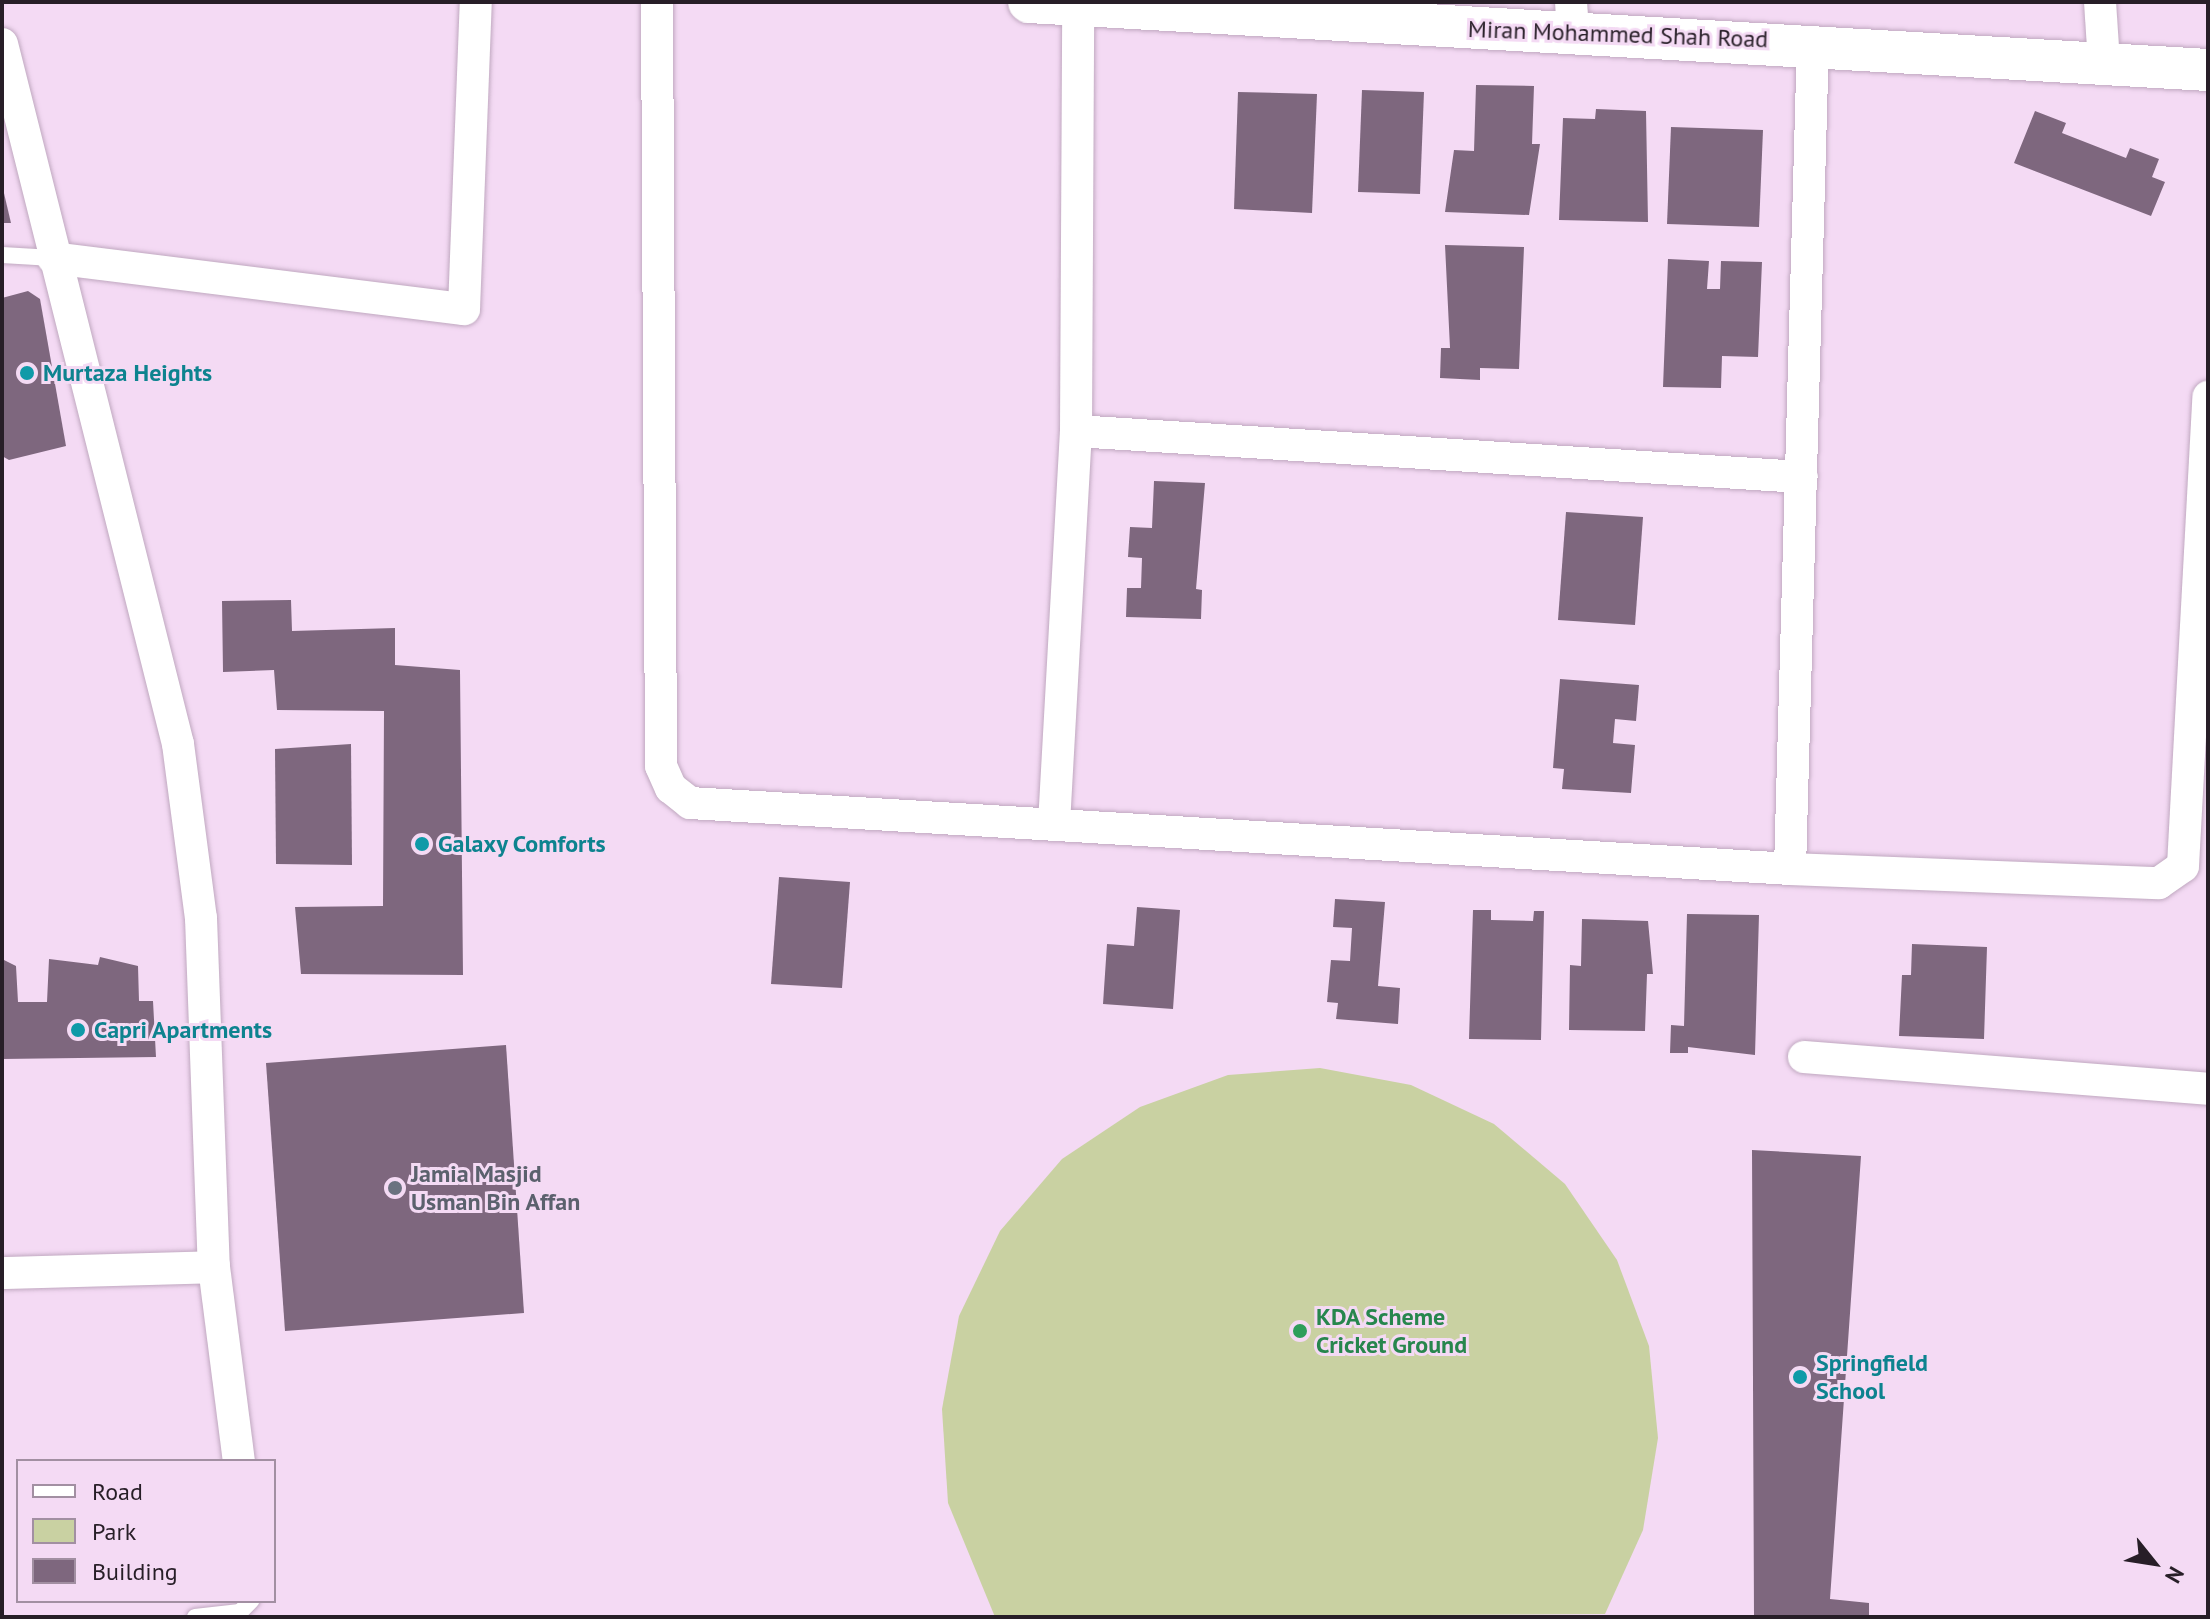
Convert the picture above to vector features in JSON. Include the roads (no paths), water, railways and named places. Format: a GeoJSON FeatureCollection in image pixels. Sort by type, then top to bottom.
{"type":"FeatureCollection","features":[{"type":"Feature","properties":{"kind":"street"},"geometry":{"type":"LineString","coordinates":[[53,258],[464,309],[476,2]]}},
{"type":"Feature","properties":{"kind":"street"},"geometry":{"type":"LineString","coordinates":[[657,2],[661,766],[671,788],[690,803],[1790,869],[2159,883],[2183,866],[2208,397]]}},
{"type":"Feature","properties":{"kind":"street","name":"Miran Mohammed Shah Road"},"geometry":{"type":"LineString","coordinates":[[1029,2],[1078,6],[1572,18],[1813,42],[2208,70]]}},
{"type":"Feature","properties":{"kind":"street"},"geometry":{"type":"LineString","coordinates":[[2100,2],[2104,63]]}},
{"type":"Feature","properties":{"kind":"street"},"geometry":{"type":"LineString","coordinates":[[1054,824],[1076,431],[1078,6]]}},
{"type":"Feature","properties":{"kind":"street"},"geometry":{"type":"LineString","coordinates":[[1790,869],[1813,42]]}},
{"type":"Feature","properties":{"kind":"street"},"geometry":{"type":"LineString","coordinates":[[2,44],[53,258],[178,744],[201,918],[214,1267],[239,1459]]}},
{"type":"Feature","properties":{"kind":"street"},"geometry":{"type":"LineString","coordinates":[[1076,431],[1802,477]]}},
{"type":"Feature","properties":{"kind":"street"},"geometry":{"type":"LineString","coordinates":[[1804,1057],[2208,1089]]}},
{"type":"Feature","properties":{"kind":"street"},"geometry":{"type":"LineString","coordinates":[[2,1273],[214,1267]]}},
{"type":"Feature","properties":{"kind":"lane"},"geometry":{"type":"LineString","coordinates":[[2,255],[53,258]]}},
{"type":"Feature","properties":{"kind":"lane"},"geometry":{"type":"LineString","coordinates":[[195,1617],[240,1612],[249,1603]]}},
{"type":"Feature","properties":{"kind":"place","name":"Murtaza Heights"},"geometry":{"type":"Point","coordinates":[27,373]}},
{"type":"Feature","properties":{"kind":"place","name":"Galaxy Comforts"},"geometry":{"type":"Point","coordinates":[422,844]}},
{"type":"Feature","properties":{"kind":"place","name":"Capri Apartments"},"geometry":{"type":"Point","coordinates":[78,1030]}},
{"type":"Feature","properties":{"kind":"place","name":"Jamia Masjid Usman Bin Affan"},"geometry":{"type":"Point","coordinates":[395,1188]}},
{"type":"Feature","properties":{"kind":"place","name":"KDA Scheme Cricket Ground"},"geometry":{"type":"Point","coordinates":[1300,1331]}},
{"type":"Feature","properties":{"kind":"place","name":"Springfield School"},"geometry":{"type":"Point","coordinates":[1800,1377]}}]}
